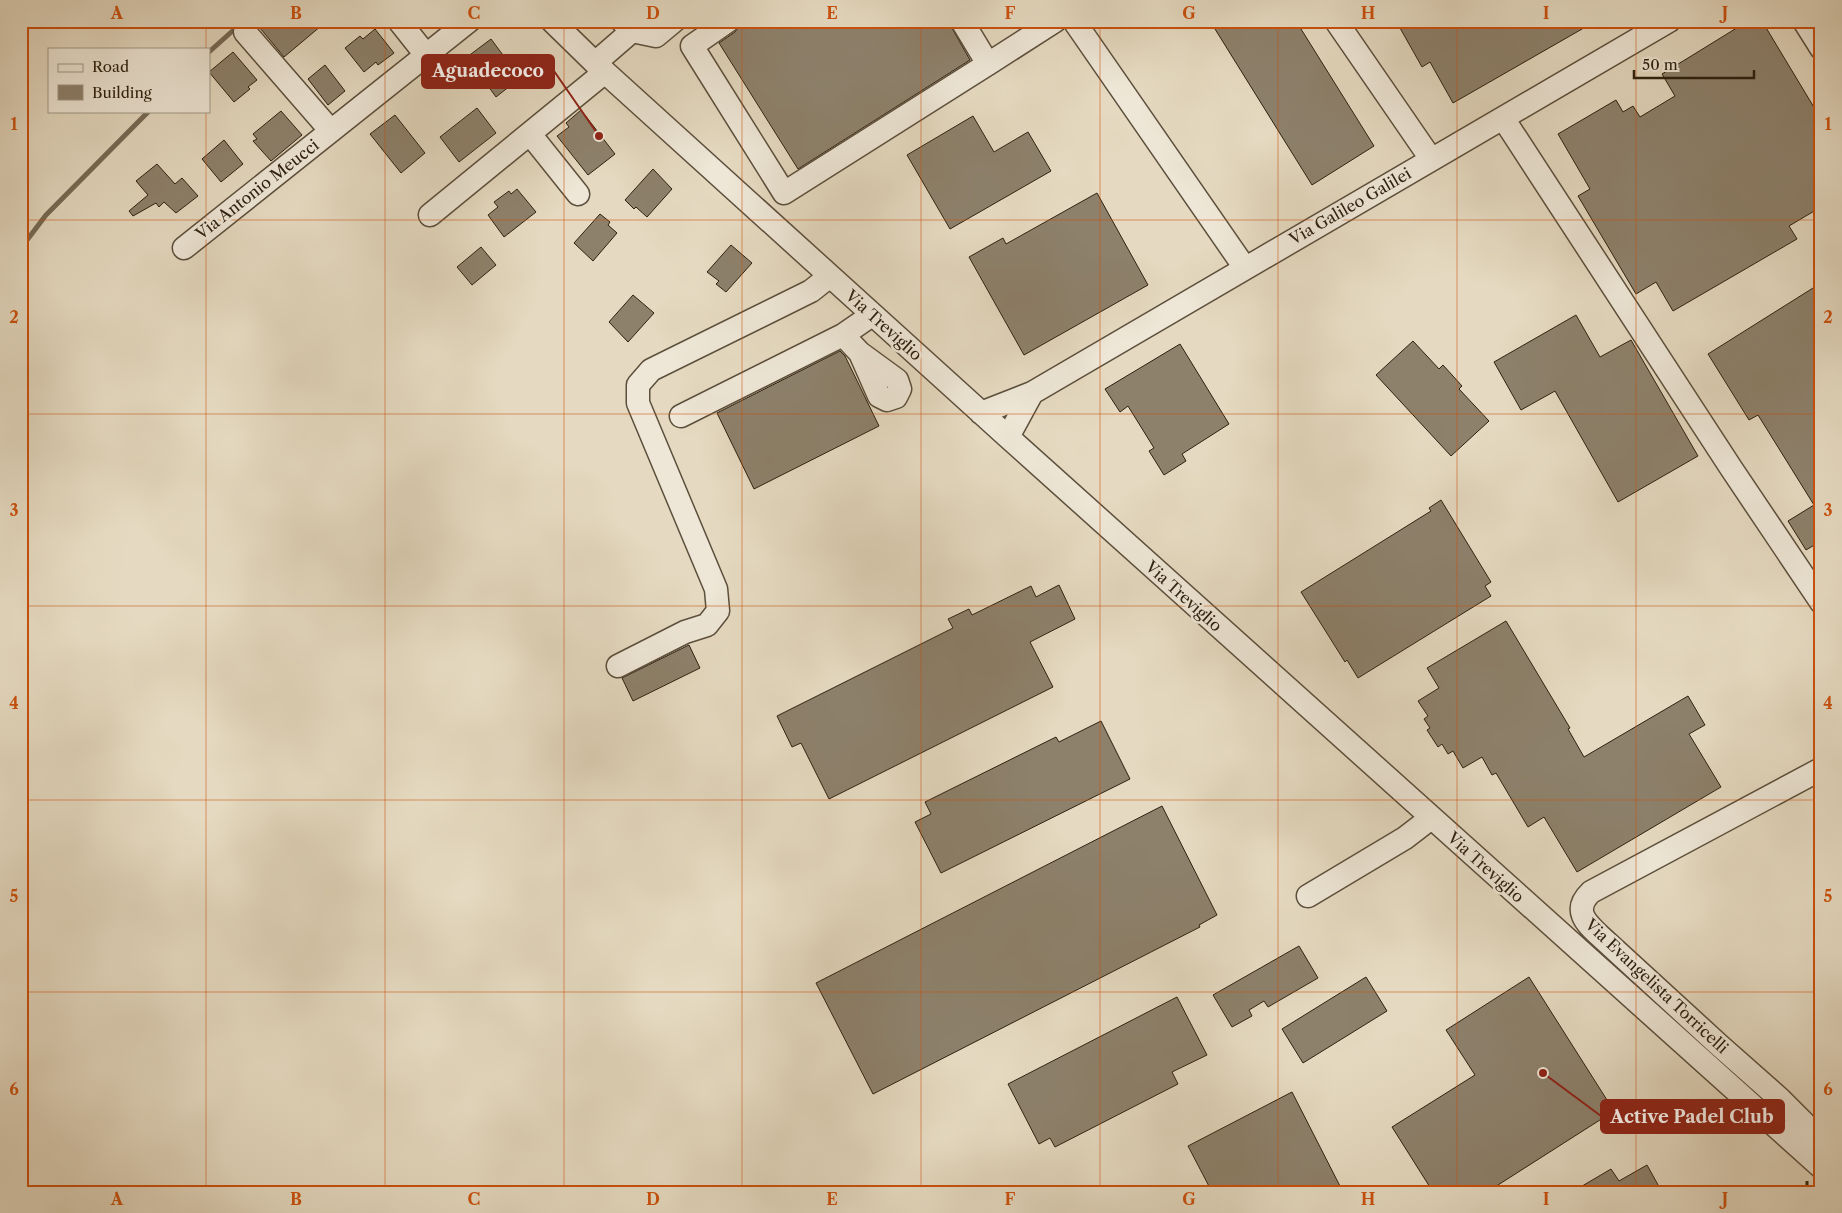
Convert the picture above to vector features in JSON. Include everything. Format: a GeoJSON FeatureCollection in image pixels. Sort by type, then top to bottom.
{"type":"FeatureCollection","features":[{"type":"Feature","properties":{"kind":"street"},"geometry":{"type":"LineString","coordinates":[[399,21],[426,56]]}},
{"type":"Feature","properties":{"kind":"street","name":"Via Antonio Meucci"},"geometry":{"type":"LineString","coordinates":[[184,248],[468,21]]}},
{"type":"Feature","properties":{"kind":"street","name":"Via Treviglio"},"geometry":{"type":"LineString","coordinates":[[552,21],[600,68],[872,315],[1816,1163]]}},
{"type":"Feature","properties":{"kind":"street"},"geometry":{"type":"LineString","coordinates":[[430,215],[530,134],[600,68],[627,26],[656,36],[674,21]]}},
{"type":"Feature","properties":{"kind":"street"},"geometry":{"type":"LineString","coordinates":[[728,21],[692,46],[784,193],[1055,21]]}},
{"type":"Feature","properties":{"kind":"street"},"geometry":{"type":"LineString","coordinates":[[962,21],[988,64]]}},
{"type":"Feature","properties":{"kind":"street"},"geometry":{"type":"LineString","coordinates":[[1074,21],[1245,268]]}},
{"type":"Feature","properties":{"kind":"street"},"geometry":{"type":"LineString","coordinates":[[1336,21],[1431,159]]}},
{"type":"Feature","properties":{"kind":"street","name":"Via Galileo Galilei"},"geometry":{"type":"LineString","coordinates":[[981,413],[1032,393],[1669,21]]}},
{"type":"Feature","properties":{"kind":"street"},"geometry":{"type":"LineString","coordinates":[[1804,21],[1821,48]]}},
{"type":"Feature","properties":{"kind":"street","name":"Via Antonio Meucci"},"geometry":{"type":"LineString","coordinates":[[245,32],[331,131]]}},
{"type":"Feature","properties":{"kind":"street"},"geometry":{"type":"LineString","coordinates":[[1504,118],[1731,468],[1821,602]]}},
{"type":"Feature","properties":{"kind":"street"},"geometry":{"type":"LineString","coordinates":[[530,134],[578,194]]}},
{"type":"Feature","properties":{"kind":"street"},"geometry":{"type":"LineString","coordinates":[[618,666],[685,632],[707,626],[718,611],[716,589],[638,403],[638,385],[651,370],[811,291],[830,276]]}},
{"type":"Feature","properties":{"kind":"street"},"geometry":{"type":"LineString","coordinates":[[681,416],[843,335],[872,315]]}},
{"type":"Feature","properties":{"kind":"street"},"geometry":{"type":"LineString","coordinates":[[843,335],[860,353]]}},
{"type":"Feature","properties":{"kind":"street"},"geometry":{"type":"LineString","coordinates":[[1008,437],[1032,393]]}},
{"type":"Feature","properties":{"kind":"street","name":"Via Evangelista Torricelli"},"geometry":{"type":"LineString","coordinates":[[1816,1163],[1814,1143],[1806,1125],[1780,1098],[1587,924],[1582,913],[1582,903],[1586,897],[1598,889],[1821,769]]}},
{"type":"Feature","properties":{"kind":"street"},"geometry":{"type":"LineString","coordinates":[[1308,896],[1405,838],[1431,818]]}},
{"type":"Feature","properties":{"kind":"building"},"geometry":{"type":"Polygon","coordinates":[[[268,21],[327,21],[284,57],[260,28],[268,21]]]}},
{"type":"Feature","properties":{"kind":"building"},"geometry":{"type":"Polygon","coordinates":[[[746,21],[948,21],[970,60],[798,169],[719,43],[735,32],[746,21]]]}},
{"type":"Feature","properties":{"kind":"building"},"geometry":{"type":"Polygon","coordinates":[[[1210,21],[1296,21],[1374,146],[1312,185],[1210,21]]]}},
{"type":"Feature","properties":{"kind":"building"},"geometry":{"type":"Polygon","coordinates":[[[1412,21],[1596,21],[1453,103],[1430,62],[1422,67],[1400,28],[1412,21]]]}},
{"type":"Feature","properties":{"kind":"building"},"geometry":{"type":"Polygon","coordinates":[[[1748,21],[1762,21],[1821,119],[1821,207],[1789,226],[1797,239],[1673,311],[1656,282],[1636,294],[1578,196],[1590,189],[1558,134],[1616,100],[1623,112],[1633,106],[1640,117],[1675,96],[1662,74],[1748,21]]]}},
{"type":"Feature","properties":{"kind":"building"},"geometry":{"type":"Polygon","coordinates":[[[375,29],[394,53],[378,65],[376,62],[364,72],[345,48],[360,36],[363,39],[375,29]]]}},
{"type":"Feature","properties":{"kind":"building"},"geometry":{"type":"Polygon","coordinates":[[[491,39],[520,78],[496,97],[467,57],[491,39]]]}},
{"type":"Feature","properties":{"kind":"building"},"geometry":{"type":"Polygon","coordinates":[[[233,52],[257,80],[248,87],[250,89],[234,102],[210,71],[233,52]]]}},
{"type":"Feature","properties":{"kind":"building"},"geometry":{"type":"Polygon","coordinates":[[[325,65],[345,91],[328,105],[308,79],[325,65]]]}},
{"type":"Feature","properties":{"kind":"building"},"geometry":{"type":"Polygon","coordinates":[[[477,108],[496,133],[459,162],[440,137],[477,108]]]}},
{"type":"Feature","properties":{"kind":"building"},"geometry":{"type":"Polygon","coordinates":[[[581,110],[615,154],[588,175],[557,136],[569,127],[566,123],[581,110]]]}},
{"type":"Feature","properties":{"kind":"building"},"geometry":{"type":"Polygon","coordinates":[[[281,111],[302,135],[271,161],[253,141],[257,139],[253,134],[281,111]]]}},
{"type":"Feature","properties":{"kind":"building"},"geometry":{"type":"Polygon","coordinates":[[[395,115],[425,153],[401,173],[370,134],[395,115]]]}},
{"type":"Feature","properties":{"kind":"building"},"geometry":{"type":"Polygon","coordinates":[[[973,116],[994,152],[1028,132],[1051,171],[950,229],[907,155],[973,116]]]}},
{"type":"Feature","properties":{"kind":"building"},"geometry":{"type":"Polygon","coordinates":[[[224,140],[243,164],[221,182],[202,159],[224,140]]]}},
{"type":"Feature","properties":{"kind":"building"},"geometry":{"type":"Polygon","coordinates":[[[157,164],[175,184],[182,178],[198,196],[176,213],[164,202],[159,207],[156,203],[133,216],[129,211],[148,195],[136,181],[157,164]]]}},
{"type":"Feature","properties":{"kind":"building"},"geometry":{"type":"Polygon","coordinates":[[[653,169],[672,189],[647,217],[636,207],[634,209],[625,200],[653,169]]]}},
{"type":"Feature","properties":{"kind":"building"},"geometry":{"type":"Polygon","coordinates":[[[517,189],[536,212],[504,237],[488,215],[498,207],[494,202],[509,191],[511,194],[517,189]]]}},
{"type":"Feature","properties":{"kind":"building"},"geometry":{"type":"Polygon","coordinates":[[[1097,193],[1148,285],[1024,355],[969,257],[1003,238],[1006,244],[1097,193]]]}},
{"type":"Feature","properties":{"kind":"building"},"geometry":{"type":"Polygon","coordinates":[[[600,214],[610,222],[608,225],[617,233],[593,261],[574,243],[600,214]]]}},
{"type":"Feature","properties":{"kind":"building"},"geometry":{"type":"Polygon","coordinates":[[[731,245],[752,263],[726,292],[716,284],[719,281],[707,272],[731,245]]]}},
{"type":"Feature","properties":{"kind":"building"},"geometry":{"type":"Polygon","coordinates":[[[481,247],[496,265],[472,285],[457,267],[481,247]]]}},
{"type":"Feature","properties":{"kind":"building"},"geometry":{"type":"Polygon","coordinates":[[[1821,283],[1821,541],[1806,550],[1788,521],[1814,505],[1758,415],[1749,420],[1708,354],[1821,283]]]}},
{"type":"Feature","properties":{"kind":"building"},"geometry":{"type":"Polygon","coordinates":[[[633,295],[654,313],[628,342],[609,322],[633,295]]]}},
{"type":"Feature","properties":{"kind":"building"},"geometry":{"type":"Polygon","coordinates":[[[1576,315],[1600,357],[1631,340],[1698,456],[1618,502],[1555,391],[1521,410],[1494,362],[1576,315]]]}},
{"type":"Feature","properties":{"kind":"building"},"geometry":{"type":"Polygon","coordinates":[[[1413,341],[1439,369],[1443,365],[1462,386],[1459,389],[1489,421],[1451,456],[1376,375],[1413,341]]]}},
{"type":"Feature","properties":{"kind":"building"},"geometry":{"type":"Polygon","coordinates":[[[1180,344],[1229,424],[1182,454],[1186,461],[1164,475],[1149,451],[1154,448],[1128,406],[1120,412],[1105,389],[1180,344]]]}},
{"type":"Feature","properties":{"kind":"building"},"geometry":{"type":"Polygon","coordinates":[[[840,351],[845,356],[879,426],[754,489],[717,413],[840,351]]]}},
{"type":"Feature","properties":{"kind":"building"},"geometry":{"type":"Polygon","coordinates":[[[1441,500],[1491,582],[1485,586],[1491,596],[1358,678],[1347,660],[1345,662],[1301,592],[1431,511],[1429,508],[1441,500]]]}},
{"type":"Feature","properties":{"kind":"building"},"geometry":{"type":"Polygon","coordinates":[[[1059,585],[1075,619],[1030,642],[1053,687],[829,799],[801,743],[792,747],[777,716],[953,628],[948,619],[969,609],[972,615],[1031,586],[1036,597],[1059,585]]]}},
{"type":"Feature","properties":{"kind":"building"},"geometry":{"type":"Polygon","coordinates":[[[1506,621],[1570,728],[1568,729],[1584,757],[1688,696],[1705,725],[1689,734],[1721,787],[1577,872],[1544,817],[1528,827],[1496,773],[1492,775],[1482,757],[1463,768],[1453,751],[1448,754],[1442,744],[1438,747],[1427,730],[1430,728],[1424,719],[1428,716],[1418,701],[1439,688],[1427,668],[1506,621]]]}},
{"type":"Feature","properties":{"kind":"building"},"geometry":{"type":"Polygon","coordinates":[[[689,645],[700,668],[633,701],[622,678],[689,645]]]}},
{"type":"Feature","properties":{"kind":"building"},"geometry":{"type":"Polygon","coordinates":[[[1101,721],[1130,779],[941,873],[915,822],[931,814],[925,802],[1056,737],[1059,742],[1101,721]]]}},
{"type":"Feature","properties":{"kind":"building"},"geometry":{"type":"Polygon","coordinates":[[[1162,806],[1217,915],[1199,925],[1200,927],[873,1094],[816,983],[1162,806]]]}},
{"type":"Feature","properties":{"kind":"building"},"geometry":{"type":"Polygon","coordinates":[[[1299,946],[1318,978],[1268,1007],[1264,1001],[1249,1010],[1252,1016],[1232,1027],[1213,995],[1299,946]]]}},
{"type":"Feature","properties":{"kind":"building"},"geometry":{"type":"Polygon","coordinates":[[[1366,977],[1387,1011],[1303,1063],[1282,1029],[1366,977]]]}},
{"type":"Feature","properties":{"kind":"building"},"geometry":{"type":"Polygon","coordinates":[[[1529,977],[1614,1111],[1487,1192],[1433,1192],[1392,1127],[1475,1075],[1446,1030],[1529,977]]]}},
{"type":"Feature","properties":{"kind":"building"},"geometry":{"type":"Polygon","coordinates":[[[1177,997],[1207,1055],[1172,1072],[1178,1084],[1055,1147],[1050,1138],[1039,1144],[1008,1084],[1177,997]]]}},
{"type":"Feature","properties":{"kind":"building"},"geometry":{"type":"Polygon","coordinates":[[[1292,1092],[1343,1192],[1212,1192],[1188,1146],[1292,1092]]]}},
{"type":"Feature","properties":{"kind":"building"},"geometry":{"type":"Polygon","coordinates":[[[1647,1165],[1662,1192],[1572,1192],[1611,1169],[1619,1181],[1647,1165]]]}},
{"type":"Feature","properties":{"kind":"waterway"},"geometry":{"type":"LineString","coordinates":[[210,51],[238,26]]}},
{"type":"Feature","properties":{"kind":"waterway"},"geometry":{"type":"LineString","coordinates":[[21,248],[46,215],[148,112]]}},
{"type":"Feature","properties":{"kind":"place","name":"Aguadecoco"},"geometry":{"type":"Point","coordinates":[599,136]}},
{"type":"Feature","properties":{"kind":"place","name":"Active Padel Club"},"geometry":{"type":"Point","coordinates":[1543,1073]}}]}
